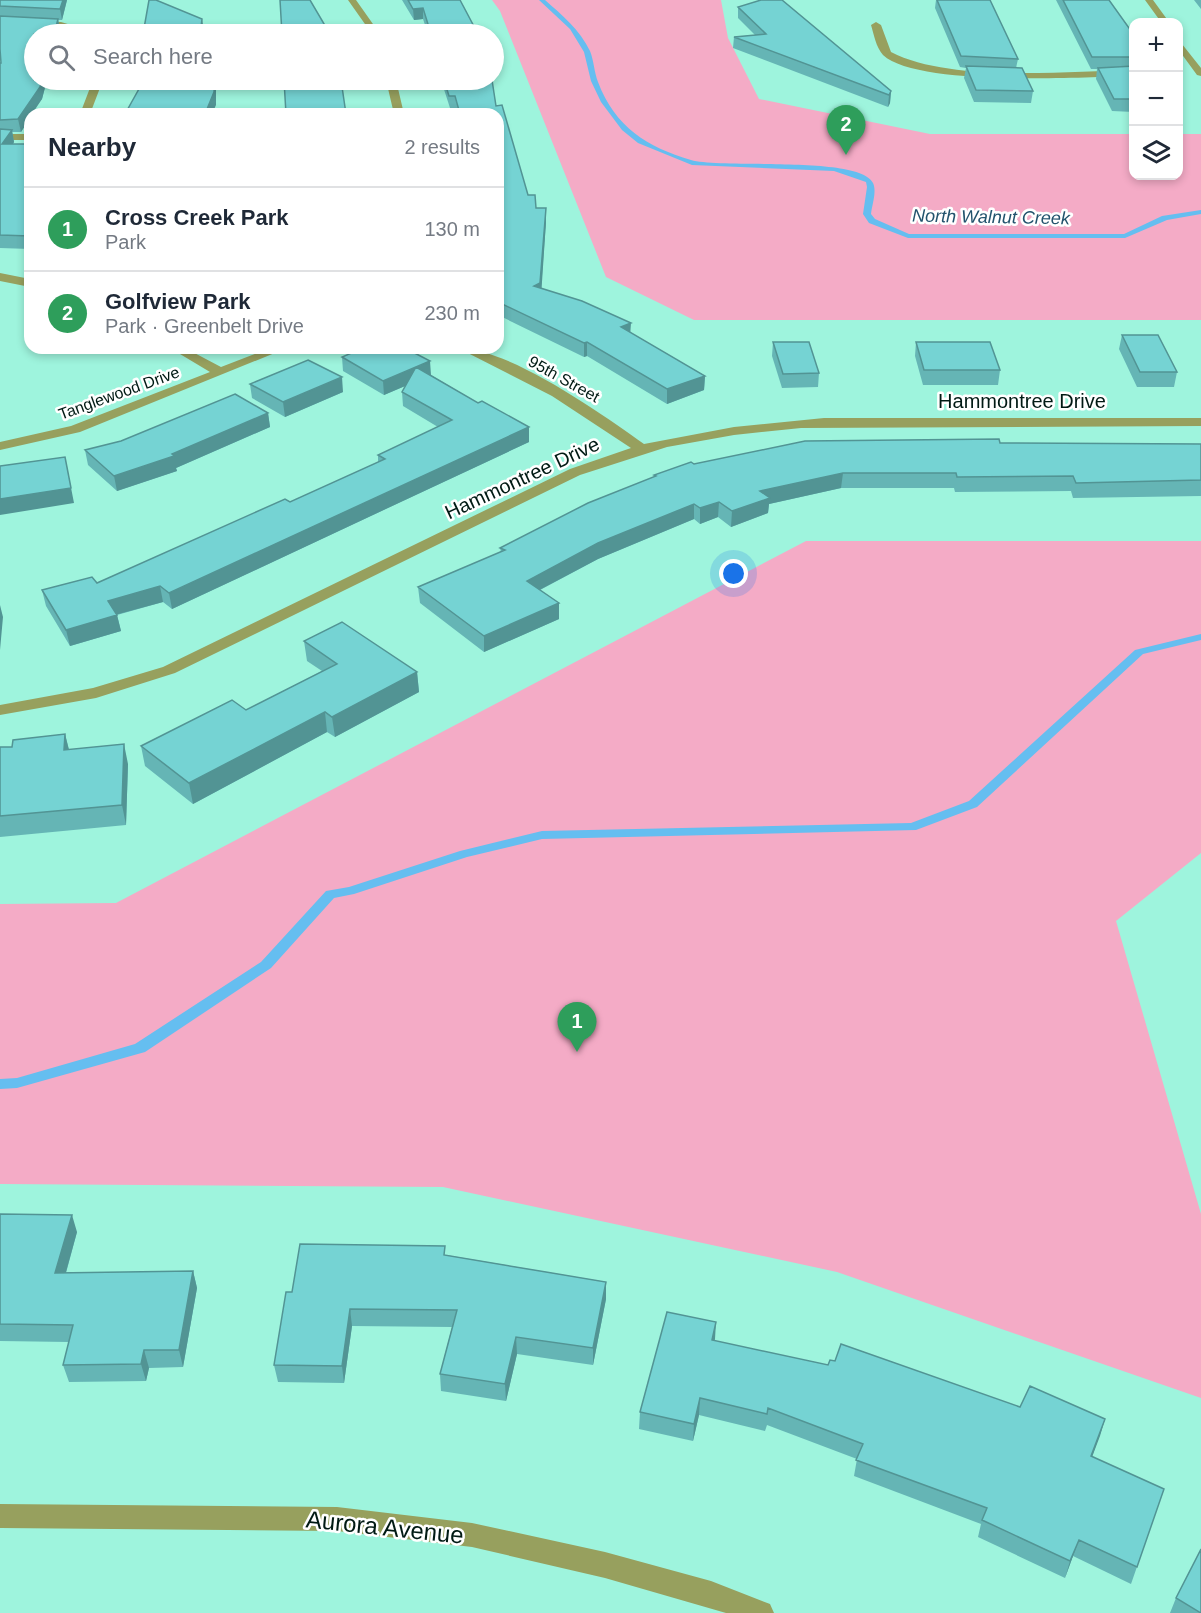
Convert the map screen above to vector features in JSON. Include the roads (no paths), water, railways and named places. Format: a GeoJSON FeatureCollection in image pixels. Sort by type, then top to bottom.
{"type":"FeatureCollection","features":[{"type":"Feature","properties":{"kind":"street"},"geometry":{"type":"LineString","coordinates":[[352,0],[369,24]]}},
{"type":"Feature","properties":{"kind":"street"},"geometry":{"type":"LineString","coordinates":[[1149,0],[1162,18]]}},
{"type":"Feature","properties":{"kind":"street"},"geometry":{"type":"LineString","coordinates":[[0,22],[61,24]]}},
{"type":"Feature","properties":{"kind":"street"},"geometry":{"type":"LineString","coordinates":[[876,25],[888,55],[927,69],[963,72],[1129,73]]}},
{"type":"Feature","properties":{"kind":"street"},"geometry":{"type":"LineString","coordinates":[[1183,49],[1197,73]]}},
{"type":"Feature","properties":{"kind":"street"},"geometry":{"type":"LineString","coordinates":[[89,108],[95,90]]}},
{"type":"Feature","properties":{"kind":"street"},"geometry":{"type":"LineString","coordinates":[[393,90],[398,108]]}},
{"type":"Feature","properties":{"kind":"street"},"geometry":{"type":"LineString","coordinates":[[0,137],[24,137]]}},
{"type":"Feature","properties":{"kind":"street"},"geometry":{"type":"LineString","coordinates":[[0,278],[24,281]]}},
{"type":"Feature","properties":{"kind":"street"},"geometry":{"type":"LineString","coordinates":[[187,354],[220,372]]}},
{"type":"Feature","properties":{"kind":"street","name":"Tanglewood Drive"},"geometry":{"type":"LineString","coordinates":[[0,446],[75,429],[265,354]]}},
{"type":"Feature","properties":{"kind":"street","name":"95th Street"},"geometry":{"type":"LineString","coordinates":[[477,354],[552,389],[608,423],[642,449]]}},
{"type":"Feature","properties":{"kind":"street","name":"Hammontree Drive"},"geometry":{"type":"LineString","coordinates":[[0,710],[96,693],[169,669],[575,472],[642,449],[728,430],[824,422],[1201,423]]}},
{"type":"Feature","properties":{"kind":"street","name":"Aurora Avenue"},"geometry":{"type":"LineString","coordinates":[[0,1516],[337,1519],[472,1535],[605,1565],[711,1594],[760,1613]]}},
{"type":"Feature","properties":{"kind":"waterway","name":"North Walnut Creek"},"geometry":{"type":"LineString","coordinates":[[542,0],[572,28],[587,52],[594,81],[604,102],[624,129],[640,142],[692,163],[834,169],[862,177],[869,181],[871,187],[867,214],[872,221],[908,236],[1125,236],[1165,218],[1201,212]]}},
{"type":"Feature","properties":{"kind":"waterway"},"geometry":{"type":"LineString","coordinates":[[0,1084],[17,1083],[140,1048],[266,965],[330,894],[350,891],[464,854],[542,835],[912,827],[973,804],[1139,652],[1201,637]]}},
{"type":"Feature","properties":{"kind":"place","name":"Golfview Park"},"geometry":{"type":"Point","coordinates":[846,155]}},
{"type":"Feature","properties":{"kind":"place","name":"Cross Creek Park"},"geometry":{"type":"Point","coordinates":[577,1052]}}]}
